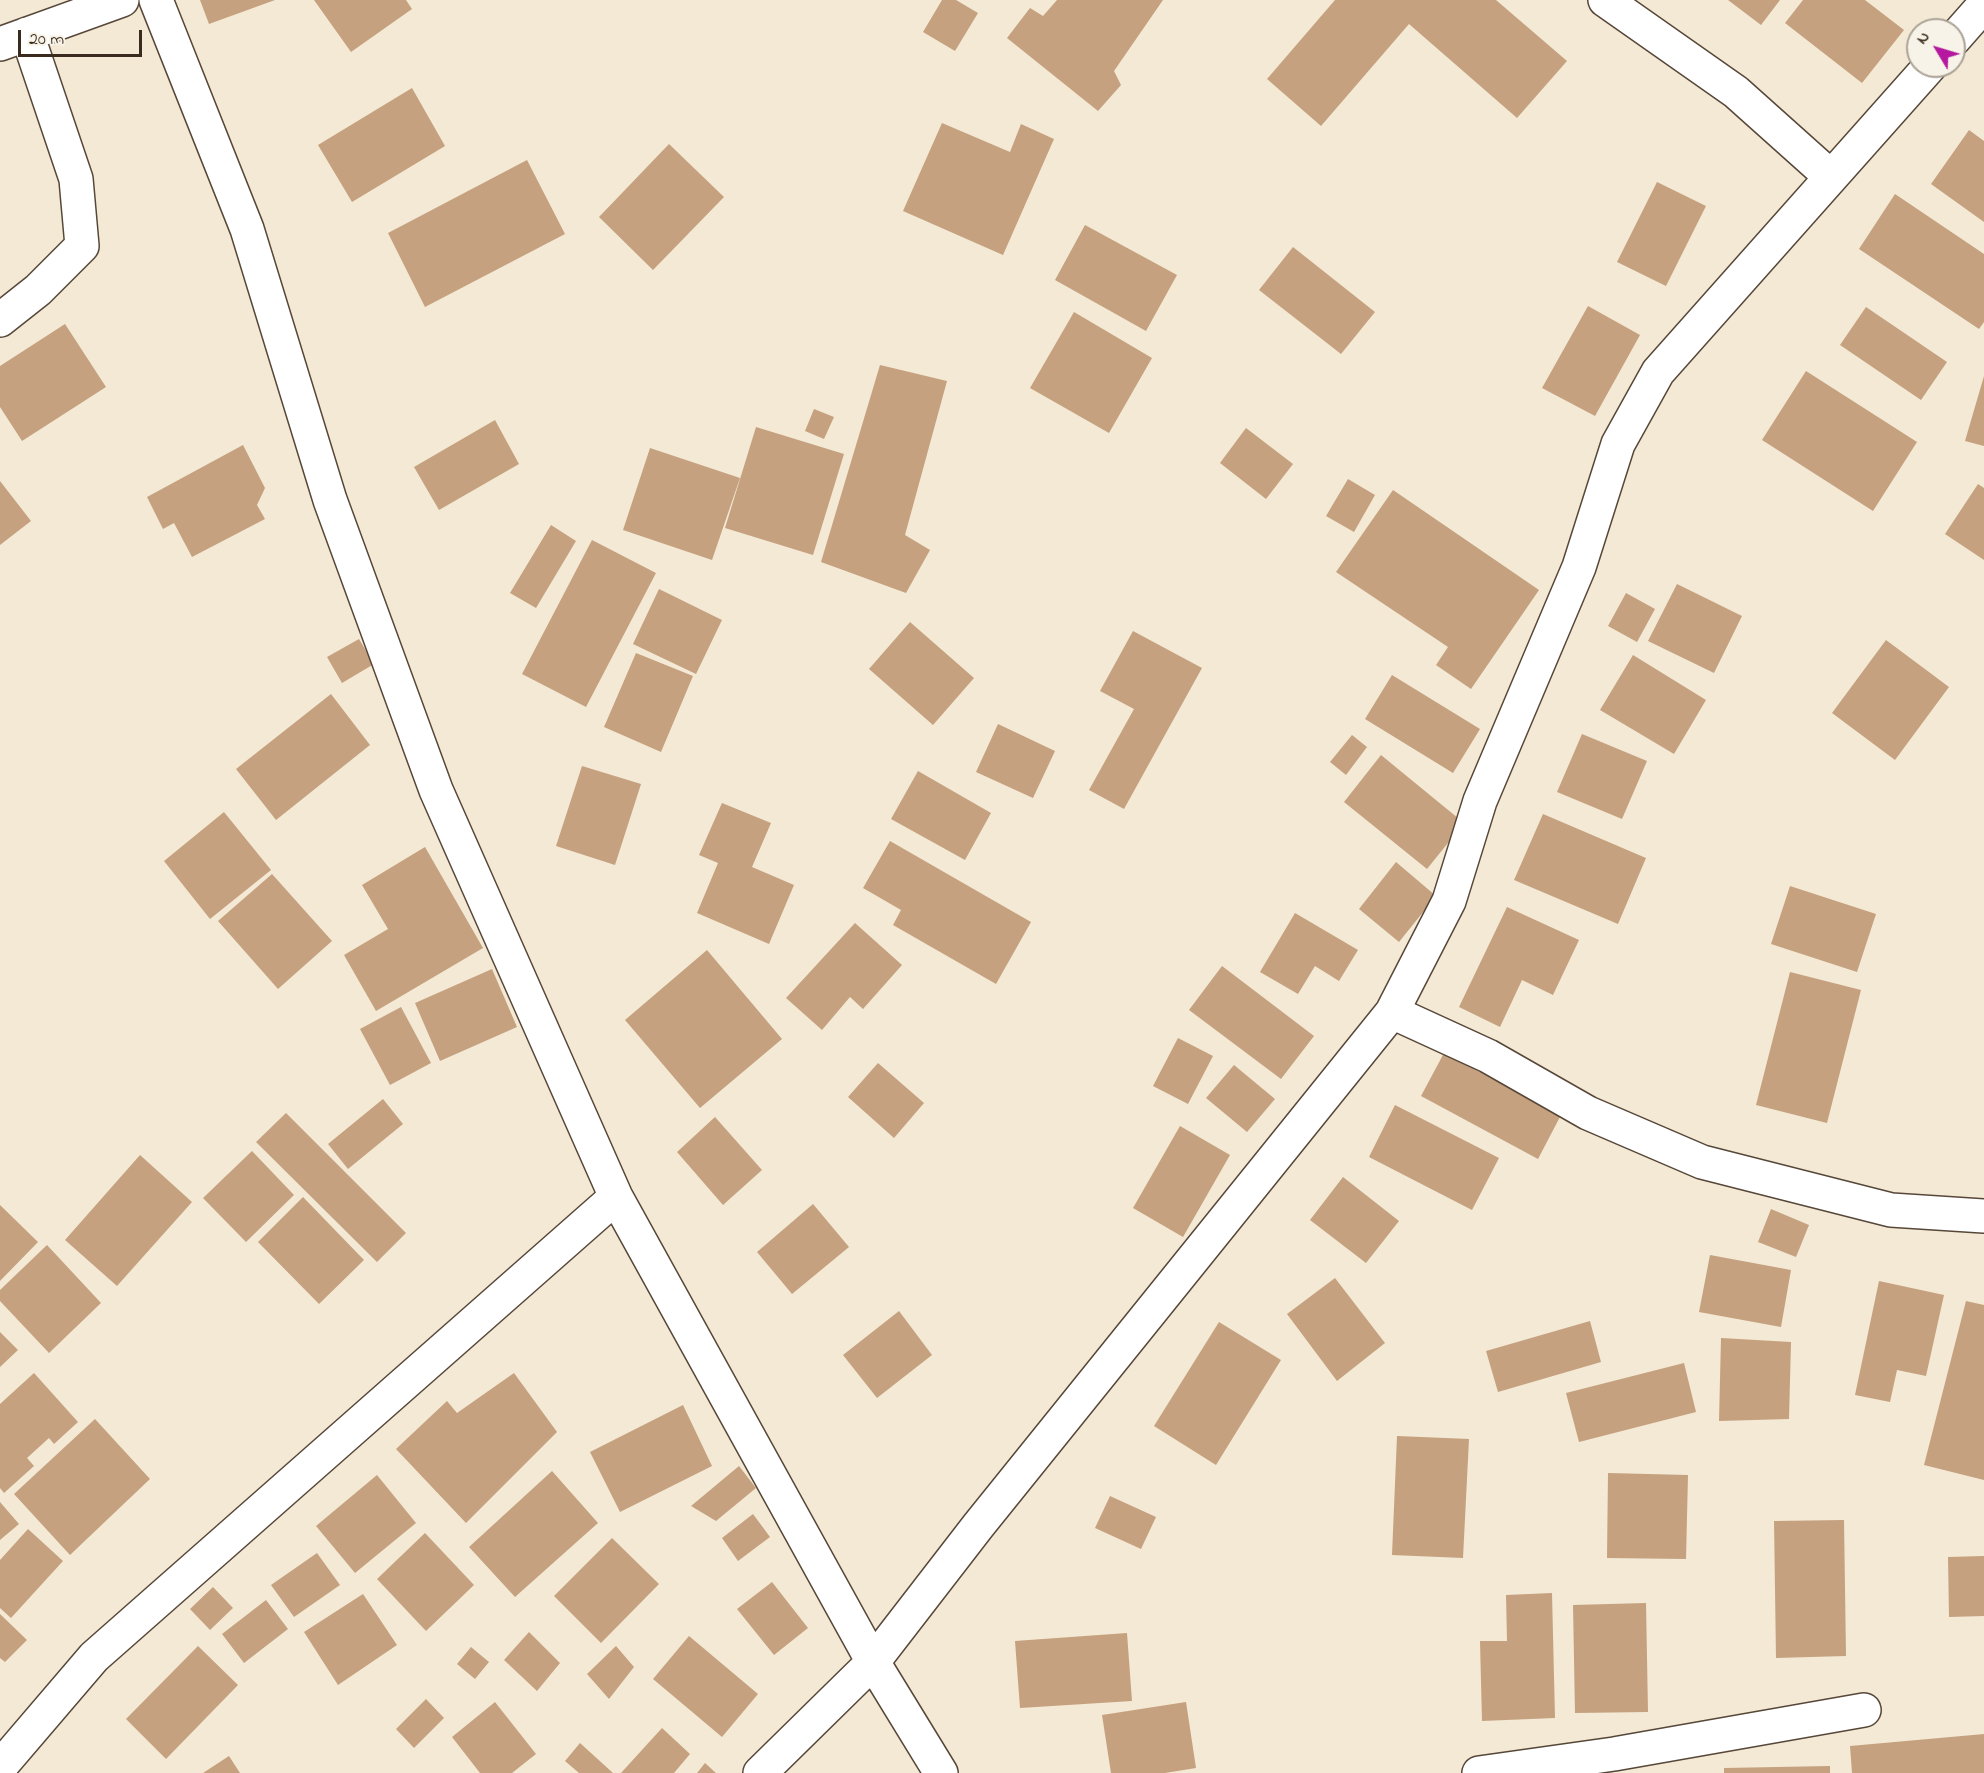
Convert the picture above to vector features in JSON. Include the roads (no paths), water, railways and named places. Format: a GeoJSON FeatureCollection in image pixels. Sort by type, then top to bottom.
{"type":"FeatureCollection","features":[{"type":"Feature","properties":{"kind":"street"},"geometry":{"type":"LineString","coordinates":[[0,320],[38,290],[82,246],[76,179],[13,39],[122,0]]}},
{"type":"Feature","properties":{"kind":"street"},"geometry":{"type":"LineString","coordinates":[[156,0],[247,229],[330,500],[436,790],[616,1197],[873,1662],[941,1773]]}},
{"type":"Feature","properties":{"kind":"street"},"geometry":{"type":"LineString","coordinates":[[1605,0],[1736,92],[1831,177]]}},
{"type":"Feature","properties":{"kind":"street"},"geometry":{"type":"LineString","coordinates":[[1966,25],[1984,5]]}},
{"type":"Feature","properties":{"kind":"street"},"geometry":{"type":"LineString","coordinates":[[760,1773],[873,1662],[978,1526],[1392,1012],[1449,901],[1480,801],[1579,567],[1618,444],[1658,372],[1919,78]]}},
{"type":"Feature","properties":{"kind":"street"},"geometry":{"type":"LineString","coordinates":[[1392,1012],[1488,1056],[1588,1113],[1702,1162],[1891,1210],[1984,1216]]}},
{"type":"Feature","properties":{"kind":"street"},"geometry":{"type":"LineString","coordinates":[[0,1767],[94,1657],[616,1197]]}},
{"type":"Feature","properties":{"kind":"street"},"geometry":{"type":"LineString","coordinates":[[1479,1773],[1614,1755],[1864,1710]]}}]}
